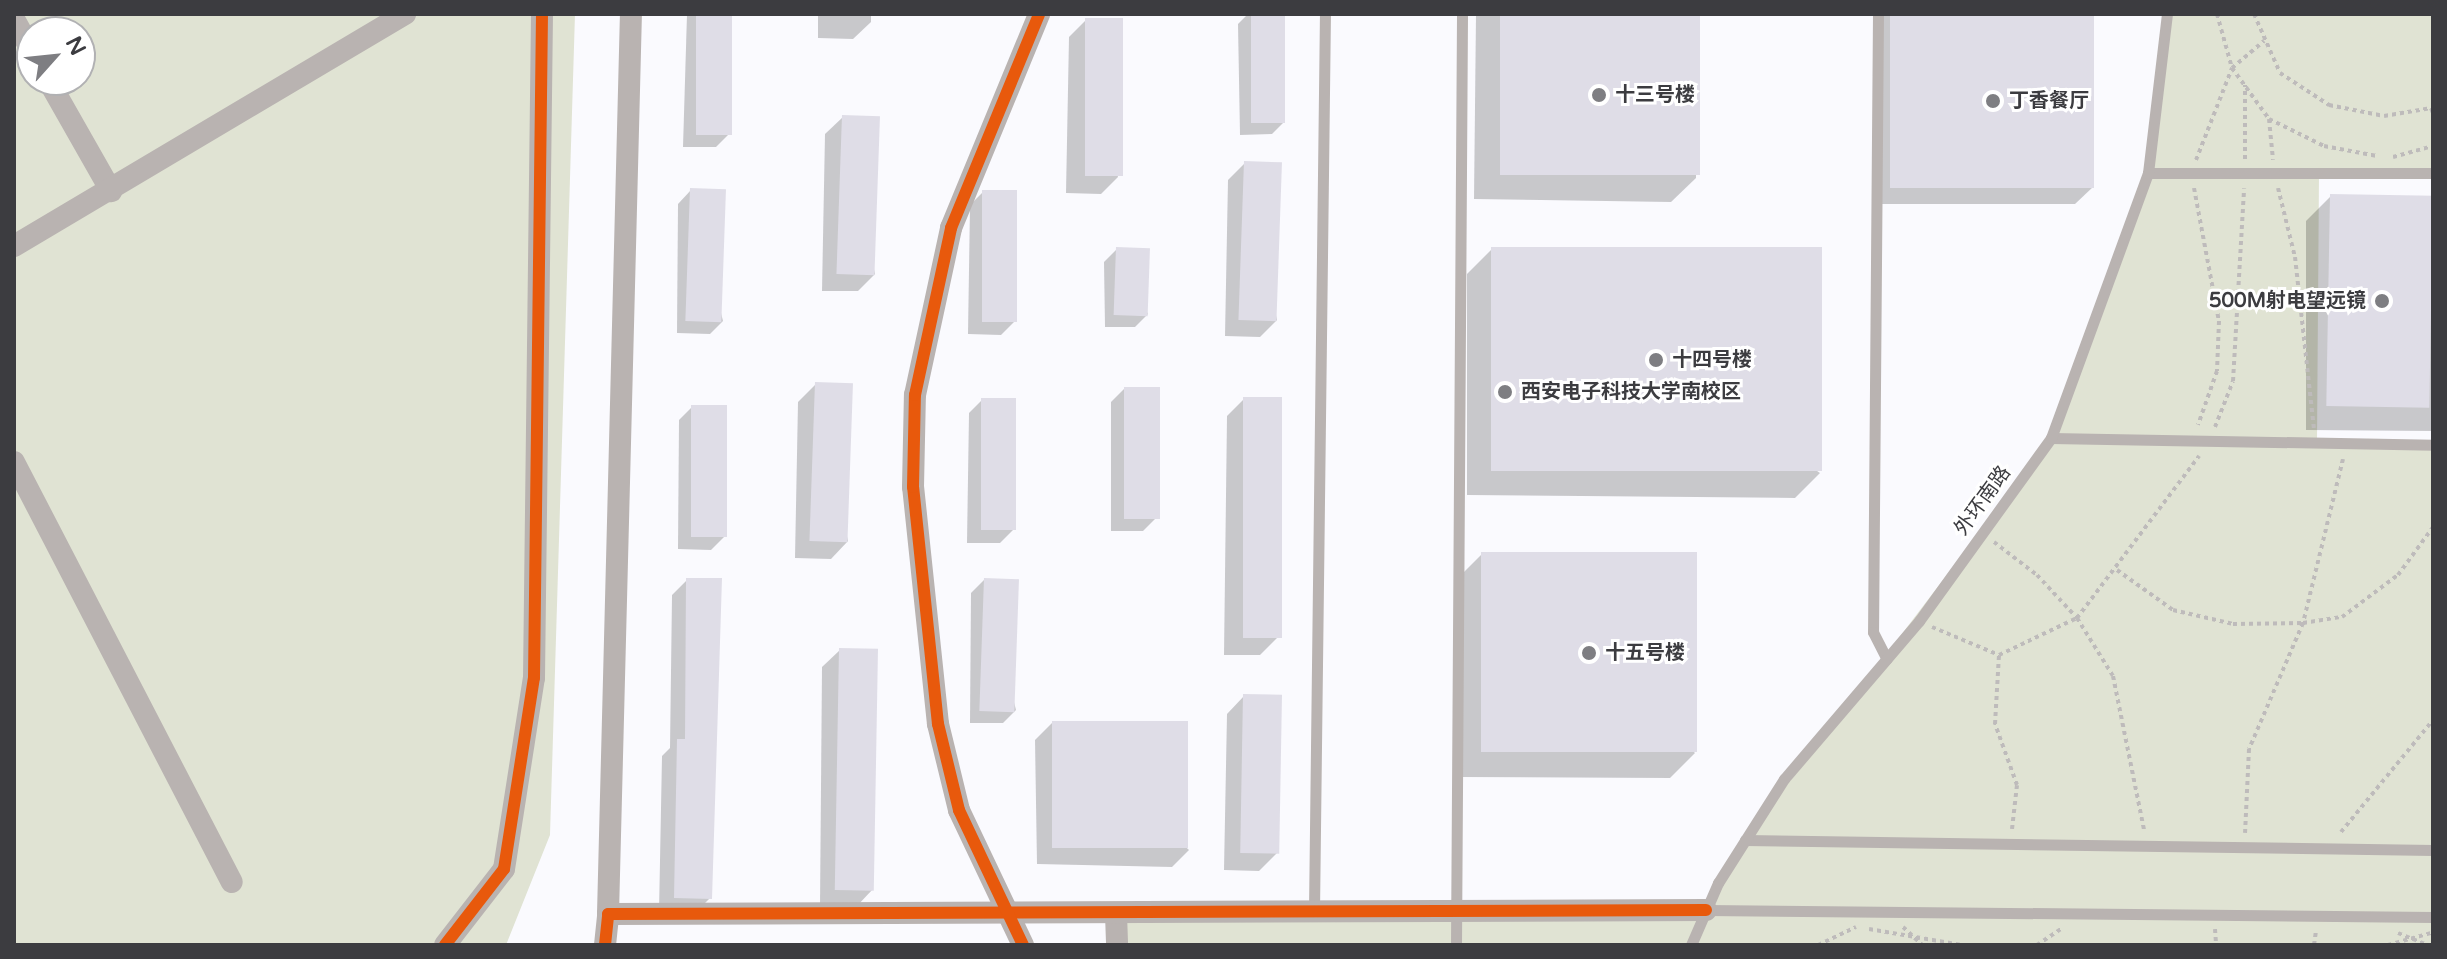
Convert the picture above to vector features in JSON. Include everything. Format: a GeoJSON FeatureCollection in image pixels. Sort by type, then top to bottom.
{"type":"FeatureCollection","features":[{"type":"Feature","properties":{"kind":"street"},"geometry":{"type":"LineString","coordinates":[[14,246],[405,14]]}},
{"type":"Feature","properties":{"kind":"street"},"geometry":{"type":"LineString","coordinates":[[445,945],[504,869],[534,678],[542,14]]}},
{"type":"Feature","properties":{"kind":"street"},"geometry":{"type":"LineString","coordinates":[[605,945],[631,14]]}},
{"type":"Feature","properties":{"kind":"street"},"geometry":{"type":"LineString","coordinates":[[1023,945],[959,810],[932,700],[913,487],[915,395],[951,228],[1039,14]]}},
{"type":"Feature","properties":{"kind":"street"},"geometry":{"type":"LineString","coordinates":[[57,96],[111,191]]}},
{"type":"Feature","properties":{"kind":"street"},"geometry":{"type":"LineString","coordinates":[[14,462],[232,882]]}},
{"type":"Feature","properties":{"kind":"street"},"geometry":{"type":"LineString","coordinates":[[608,914],[1008,915],[1706,910]]}},
{"type":"Feature","properties":{"kind":"street"},"geometry":{"type":"LineString","coordinates":[[1116,914],[1117,945]]}},
{"type":"Feature","properties":{"kind":"lane"},"geometry":{"type":"LineString","coordinates":[[1314,911],[1325,14]]}},
{"type":"Feature","properties":{"kind":"lane"},"geometry":{"type":"LineString","coordinates":[[1456,945],[1462,14]]}},
{"type":"Feature","properties":{"kind":"lane"},"geometry":{"type":"LineString","coordinates":[[1878,14],[1873,632],[1887,659]]}},
{"type":"Feature","properties":{"kind":"lane","name":"外环南路"},"geometry":{"type":"LineString","coordinates":[[1691,945],[1706,910],[1745,840],[1784,779],[1919,621],[2051,438],[2148,173],[2167,14]]}},
{"type":"Feature","properties":{"kind":"lane"},"geometry":{"type":"LineString","coordinates":[[2148,173],[2433,173]]}},
{"type":"Feature","properties":{"kind":"lane"},"geometry":{"type":"LineString","coordinates":[[2051,438],[2433,445]]}},
{"type":"Feature","properties":{"kind":"lane"},"geometry":{"type":"LineString","coordinates":[[1745,840],[2433,850]]}},
{"type":"Feature","properties":{"kind":"lane"},"geometry":{"type":"LineString","coordinates":[[1706,910],[2433,917]]}},
{"type":"Feature","properties":{"kind":"path"},"geometry":{"type":"LineString","coordinates":[[2217,14],[2232,68],[2269,119],[2324,146],[2387,158],[2433,146]]}},
{"type":"Feature","properties":{"kind":"path"},"geometry":{"type":"LineString","coordinates":[[2254,14],[2280,73],[2329,105],[2384,116],[2431,108],[2433,113]]}},
{"type":"Feature","properties":{"kind":"path"},"geometry":{"type":"LineString","coordinates":[[2193,441],[2217,371],[2219,321],[2191,173],[2232,68],[2264,41]]}},
{"type":"Feature","properties":{"kind":"path"},"geometry":{"type":"LineString","coordinates":[[1919,621],[1999,655],[2077,618],[2117,570],[2210,441],[2233,381],[2245,173],[2245,85]]}},
{"type":"Feature","properties":{"kind":"path"},"geometry":{"type":"LineString","coordinates":[[2269,119],[2274,173],[2295,257],[2308,400],[2317,443]]}},
{"type":"Feature","properties":{"kind":"path"},"geometry":{"type":"LineString","coordinates":[[2244,848],[2249,749],[2303,623],[2346,444]]}},
{"type":"Feature","properties":{"kind":"path"},"geometry":{"type":"LineString","coordinates":[[2117,570],[2173,610],[2233,624],[2303,623],[2342,617],[2398,575],[2433,527]]}},
{"type":"Feature","properties":{"kind":"path"},"geometry":{"type":"LineString","coordinates":[[1982,533],[2037,575],[2077,618],[2113,676],[2147,846]]}},
{"type":"Feature","properties":{"kind":"path"},"geometry":{"type":"LineString","coordinates":[[1999,655],[1995,724],[2017,785],[2010,844]]}},
{"type":"Feature","properties":{"kind":"path"},"geometry":{"type":"LineString","coordinates":[[2328,849],[2433,720]]}},
{"type":"Feature","properties":{"kind":"path"},"geometry":{"type":"LineString","coordinates":[[2388,945],[2433,933]]}},
{"type":"Feature","properties":{"kind":"green space"},"geometry":{"type":"Polygon","coordinates":[[[14,14],[575,14],[550,835],[506,945],[14,945],[14,14]]]}},
{"type":"Feature","properties":{"kind":"green space"},"geometry":{"type":"Polygon","coordinates":[[[2167,14],[2433,14],[2433,173],[2319,174],[2317,442],[2433,445],[2433,945],[1126,945],[1116,914],[1706,910],[1745,840],[2051,438],[2148,173],[2167,14]]]}},
{"type":"Feature","properties":{"kind":"building"},"geometry":{"type":"Polygon","coordinates":[[[696,14],[732,14],[732,135],[696,135],[696,14]]]}},
{"type":"Feature","properties":{"kind":"building"},"geometry":{"type":"Polygon","coordinates":[[[1251,14],[1285,14],[1285,123],[1251,123],[1251,14]]]}},
{"type":"Feature","properties":{"kind":"building","name":"十三号楼"},"geometry":{"type":"Polygon","coordinates":[[[1500,14],[1700,14],[1700,175],[1500,175],[1500,14]]]}},
{"type":"Feature","properties":{"kind":"building","name":"丁香餐厅"},"geometry":{"type":"Polygon","coordinates":[[[1890,14],[2094,14],[2094,188],[1890,188],[1890,14]]]}},
{"type":"Feature","properties":{"kind":"building"},"geometry":{"type":"Polygon","coordinates":[[[1085,18],[1123,18],[1123,176],[1085,176],[1085,18]]]}},
{"type":"Feature","properties":{"kind":"building"},"geometry":{"type":"Polygon","coordinates":[[[842,115],[880,116],[874,275],[836,274],[842,115]]]}},
{"type":"Feature","properties":{"kind":"building"},"geometry":{"type":"Polygon","coordinates":[[[1244,161],[1282,162],[1276,321],[1238,320],[1244,161]]]}},
{"type":"Feature","properties":{"kind":"building"},"geometry":{"type":"Polygon","coordinates":[[[690,188],[726,189],[721,322],[685,321],[690,188]]]}},
{"type":"Feature","properties":{"kind":"building"},"geometry":{"type":"Polygon","coordinates":[[[982,190],[1017,190],[1017,322],[982,322],[982,190]]]}},
{"type":"Feature","properties":{"kind":"building","name":"500M射电望远镜"},"geometry":{"type":"Polygon","coordinates":[[[2330,194],[2433,196],[2429,408],[2326,406],[2330,194]]]}},
{"type":"Feature","properties":{"kind":"building"},"geometry":{"type":"Polygon","coordinates":[[[1116,247],[1150,248],[1148,316],[1114,315],[1116,247]]]}},
{"type":"Feature","properties":{"kind":"building","name":"十四号楼"},"geometry":{"type":"Polygon","coordinates":[[[1491,247],[1822,247],[1822,471],[1491,471],[1491,247]]]}},
{"type":"Feature","properties":{"kind":"building"},"geometry":{"type":"Polygon","coordinates":[[[815,382],[853,383],[847,542],[809,541],[815,382]]]}},
{"type":"Feature","properties":{"kind":"building"},"geometry":{"type":"Polygon","coordinates":[[[1124,387],[1160,387],[1160,519],[1124,519],[1124,387]]]}},
{"type":"Feature","properties":{"kind":"building"},"geometry":{"type":"Polygon","coordinates":[[[1243,397],[1282,397],[1282,638],[1243,638],[1243,397]]]}},
{"type":"Feature","properties":{"kind":"building"},"geometry":{"type":"Polygon","coordinates":[[[981,398],[1016,398],[1016,530],[981,530],[981,398]]]}},
{"type":"Feature","properties":{"kind":"building"},"geometry":{"type":"Polygon","coordinates":[[[691,405],[727,405],[727,537],[691,537],[691,405]]]}},
{"type":"Feature","properties":{"kind":"building","name":"十五号楼"},"geometry":{"type":"Polygon","coordinates":[[[1481,552],[1697,552],[1697,752],[1481,752],[1481,552]]]}},
{"type":"Feature","properties":{"kind":"building"},"geometry":{"type":"Polygon","coordinates":[[[686,578],[722,578],[712,899],[674,898],[677,739],[685,739],[686,578]]]}},
{"type":"Feature","properties":{"kind":"building"},"geometry":{"type":"Polygon","coordinates":[[[984,578],[1019,579],[1014,712],[979,711],[984,578]]]}},
{"type":"Feature","properties":{"kind":"building"},"geometry":{"type":"Polygon","coordinates":[[[839,648],[878,649],[874,891],[835,890],[839,648]]]}},
{"type":"Feature","properties":{"kind":"building"},"geometry":{"type":"Polygon","coordinates":[[[1243,694],[1282,695],[1279,854],[1240,853],[1243,694]]]}},
{"type":"Feature","properties":{"kind":"building"},"geometry":{"type":"Polygon","coordinates":[[[1052,721],[1188,721],[1188,848],[1052,848],[1052,721]]]}},
{"type":"Feature","properties":{"kind":"cycle path"},"geometry":{"type":"LineString","coordinates":[[445,945],[504,869],[534,678],[542,14]]}},
{"type":"Feature","properties":{"kind":"cycle path"},"geometry":{"type":"LineString","coordinates":[[1023,945],[959,810],[938,724],[913,487],[915,395],[951,228],[1039,14]]}},
{"type":"Feature","properties":{"kind":"cycle path"},"geometry":{"type":"LineString","coordinates":[[605,945],[608,914],[1706,910]]}},
{"type":"Feature","properties":{"kind":"place","name":"十三号楼"},"geometry":{"type":"Point","coordinates":[1599,95]}},
{"type":"Feature","properties":{"kind":"place","name":"丁香餐厅"},"geometry":{"type":"Point","coordinates":[1993,101]}},
{"type":"Feature","properties":{"kind":"place","name":"500M射电望远镜"},"geometry":{"type":"Point","coordinates":[2382,301]}},
{"type":"Feature","properties":{"kind":"place","name":"十四号楼"},"geometry":{"type":"Point","coordinates":[1656,360]}},
{"type":"Feature","properties":{"kind":"place","name":"西安电子科技大学南校区"},"geometry":{"type":"Point","coordinates":[1505,392]}},
{"type":"Feature","properties":{"kind":"place","name":"十五号楼"},"geometry":{"type":"Point","coordinates":[1589,653]}}]}
